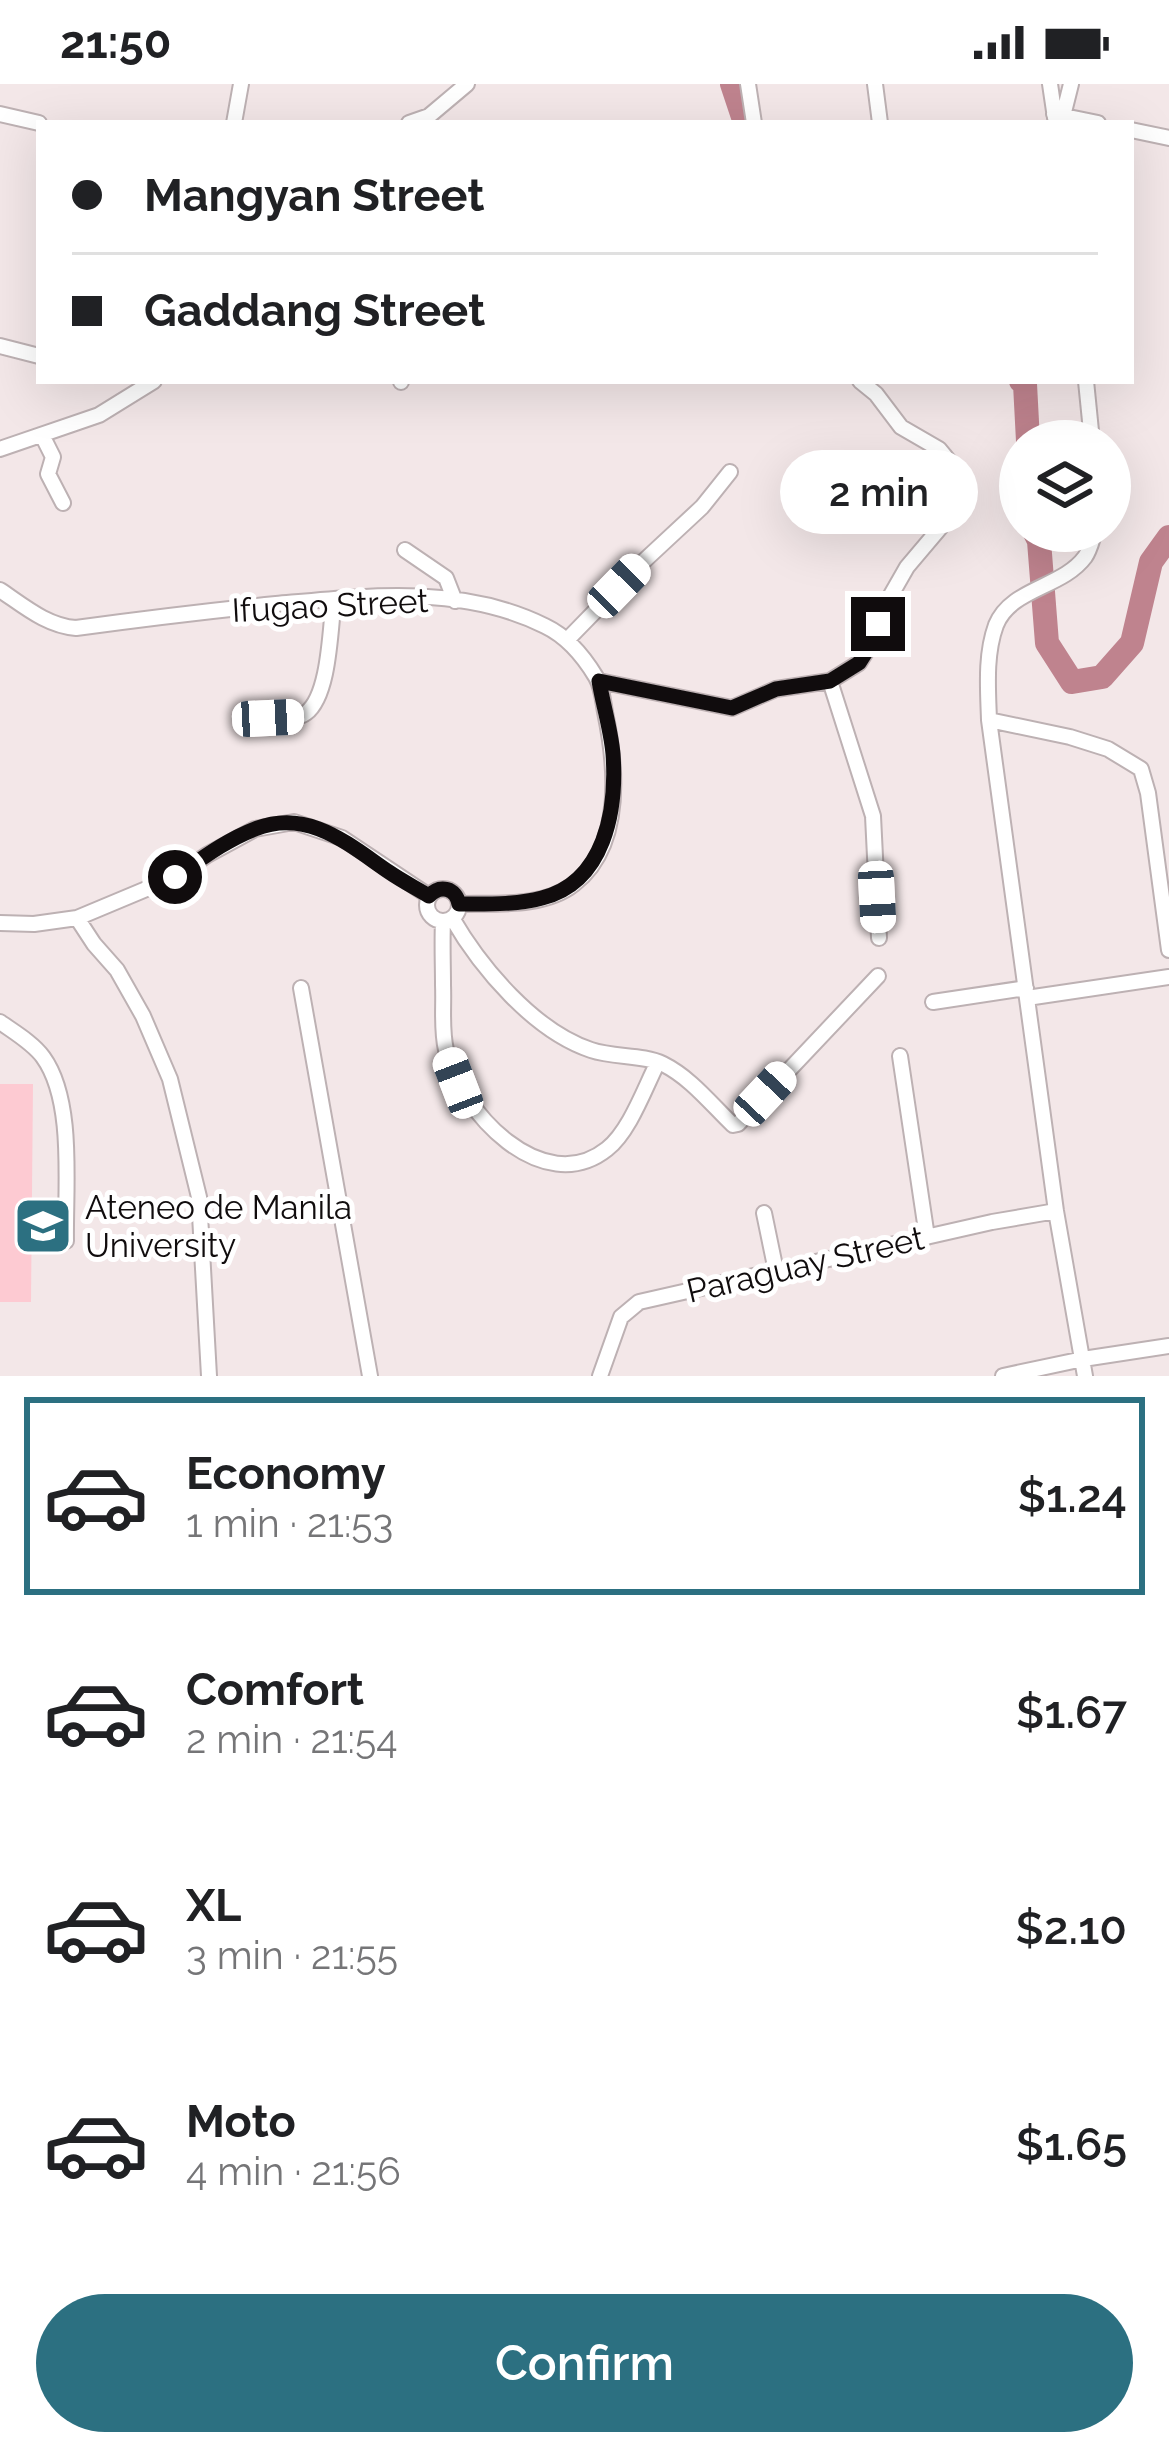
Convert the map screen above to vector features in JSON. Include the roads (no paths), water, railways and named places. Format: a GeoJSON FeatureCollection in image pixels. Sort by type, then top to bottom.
{"type":"FeatureCollection","features":[{"type":"Feature","properties":{"kind":"street"},"geometry":{"type":"LineString","coordinates":[[235,120],[242,84]]}},
{"type":"Feature","properties":{"kind":"street"},"geometry":{"type":"LineString","coordinates":[[418,120],[430,116],[467,84]]}},
{"type":"Feature","properties":{"kind":"street"},"geometry":{"type":"LineString","coordinates":[[748,84],[754,120]]}},
{"type":"Feature","properties":{"kind":"street"},"geometry":{"type":"LineString","coordinates":[[875,84],[880,120]]}},
{"type":"Feature","properties":{"kind":"street"},"geometry":{"type":"LineString","coordinates":[[1050,84],[1057,118]]}},
{"type":"Feature","properties":{"kind":"street"},"geometry":{"type":"LineString","coordinates":[[1057,118],[1071,84]]}},
{"type":"Feature","properties":{"kind":"street"},"geometry":{"type":"LineString","coordinates":[[0,114],[36,122]]}},
{"type":"Feature","properties":{"kind":"street"},"geometry":{"type":"LineString","coordinates":[[1134,131],[1169,137]]}},
{"type":"Feature","properties":{"kind":"street"},"geometry":{"type":"LineString","coordinates":[[0,346],[36,355]]}},
{"type":"Feature","properties":{"kind":"street"},"geometry":{"type":"LineString","coordinates":[[599,681],[732,708],[776,689],[830,681],[859,663],[907,567],[940,528],[955,496],[952,466],[938,449],[901,427],[864,384]]}},
{"type":"Feature","properties":{"kind":"street"},"geometry":{"type":"LineString","coordinates":[[1086,384],[1090,420]]}},
{"type":"Feature","properties":{"kind":"street"},"geometry":{"type":"LineString","coordinates":[[0,449],[98,415],[149,385]]}},
{"type":"Feature","properties":{"kind":"street"},"geometry":{"type":"LineString","coordinates":[[42,435],[53,457],[48,474],[63,503]]}},
{"type":"Feature","properties":{"kind":"street"},"geometry":{"type":"LineString","coordinates":[[567,640],[702,507],[730,472]]}},
{"type":"Feature","properties":{"kind":"street"},"geometry":{"type":"LineString","coordinates":[[405,550],[446,578],[454,601]]}},
{"type":"Feature","properties":{"kind":"street"},"geometry":{"type":"LineString","coordinates":[[1085,1376],[1056,1210],[989,720],[987,674],[995,628],[1004,612],[1072,572],[1089,552]]}},
{"type":"Feature","properties":{"kind":"street","name":"Ifugao Street"},"geometry":{"type":"LineString","coordinates":[[1,593],[61,627],[76,628],[407,594],[510,611],[567,640],[599,681],[613,751],[614,790],[600,850],[573,886],[544,898],[452,915]]}},
{"type":"Feature","properties":{"kind":"street"},"geometry":{"type":"LineString","coordinates":[[268,718],[301,716],[310,710],[324,676],[334,599]]}},
{"type":"Feature","properties":{"kind":"street"},"geometry":{"type":"LineString","coordinates":[[830,681],[873,816],[879,938]]}},
{"type":"Feature","properties":{"kind":"street"},"geometry":{"type":"LineString","coordinates":[[989,720],[1108,749],[1141,769],[1169,950]]}},
{"type":"Feature","properties":{"kind":"street"},"geometry":{"type":"LineString","coordinates":[[0,923],[77,918],[175,877],[255,829],[294,822],[342,838],[429,896]]}},
{"type":"Feature","properties":{"kind":"street"},"geometry":{"type":"LineString","coordinates":[[452,915],[434,918],[428,910],[429,896],[447,889],[456,895],[443,1032],[446,1054],[477,1112],[522,1152],[571,1164],[606,1150],[620,1137],[658,1062]]}},
{"type":"Feature","properties":{"kind":"street"},"geometry":{"type":"LineString","coordinates":[[452,915],[468,946],[536,1018],[585,1048],[658,1062],[692,1084],[732,1125],[739,1124],[878,976]]}},
{"type":"Feature","properties":{"kind":"street"},"geometry":{"type":"LineString","coordinates":[[77,918],[117,970],[170,1079],[200,1197],[209,1376]]}},
{"type":"Feature","properties":{"kind":"street"},"geometry":{"type":"LineString","coordinates":[[933,1001],[1169,977]]}},
{"type":"Feature","properties":{"kind":"street"},"geometry":{"type":"LineString","coordinates":[[301,988],[370,1376]]}},
{"type":"Feature","properties":{"kind":"street"},"geometry":{"type":"LineString","coordinates":[[0,1022],[38,1050],[58,1088],[65,1117],[66,1241]]}},
{"type":"Feature","properties":{"kind":"street"},"geometry":{"type":"LineString","coordinates":[[900,1056],[927,1237]]}},
{"type":"Feature","properties":{"kind":"street","name":"Paraguay Street"},"geometry":{"type":"LineString","coordinates":[[600,1376],[616,1327],[639,1302],[1056,1210]]}},
{"type":"Feature","properties":{"kind":"street"},"geometry":{"type":"LineString","coordinates":[[764,1213],[776,1271]]}},
{"type":"Feature","properties":{"kind":"street"},"geometry":{"type":"LineString","coordinates":[[1003,1376],[1169,1346]]}},
{"type":"Feature","properties":{"kind":"waterway"},"geometry":{"type":"LineString","coordinates":[[732,84],[744,120]]}},
{"type":"Feature","properties":{"kind":"waterway"},"geometry":{"type":"LineString","coordinates":[[1025,384],[1027,420]]}},
{"type":"Feature","properties":{"kind":"waterway"},"geometry":{"type":"LineString","coordinates":[[1040,552],[1047,643],[1072,682],[1102,677],[1132,643],[1151,562],[1169,537]]}},
{"type":"Feature","properties":{"kind":"place","name":"Ateneo de Manila University"},"geometry":{"type":"Point","coordinates":[43,1226]}}]}
